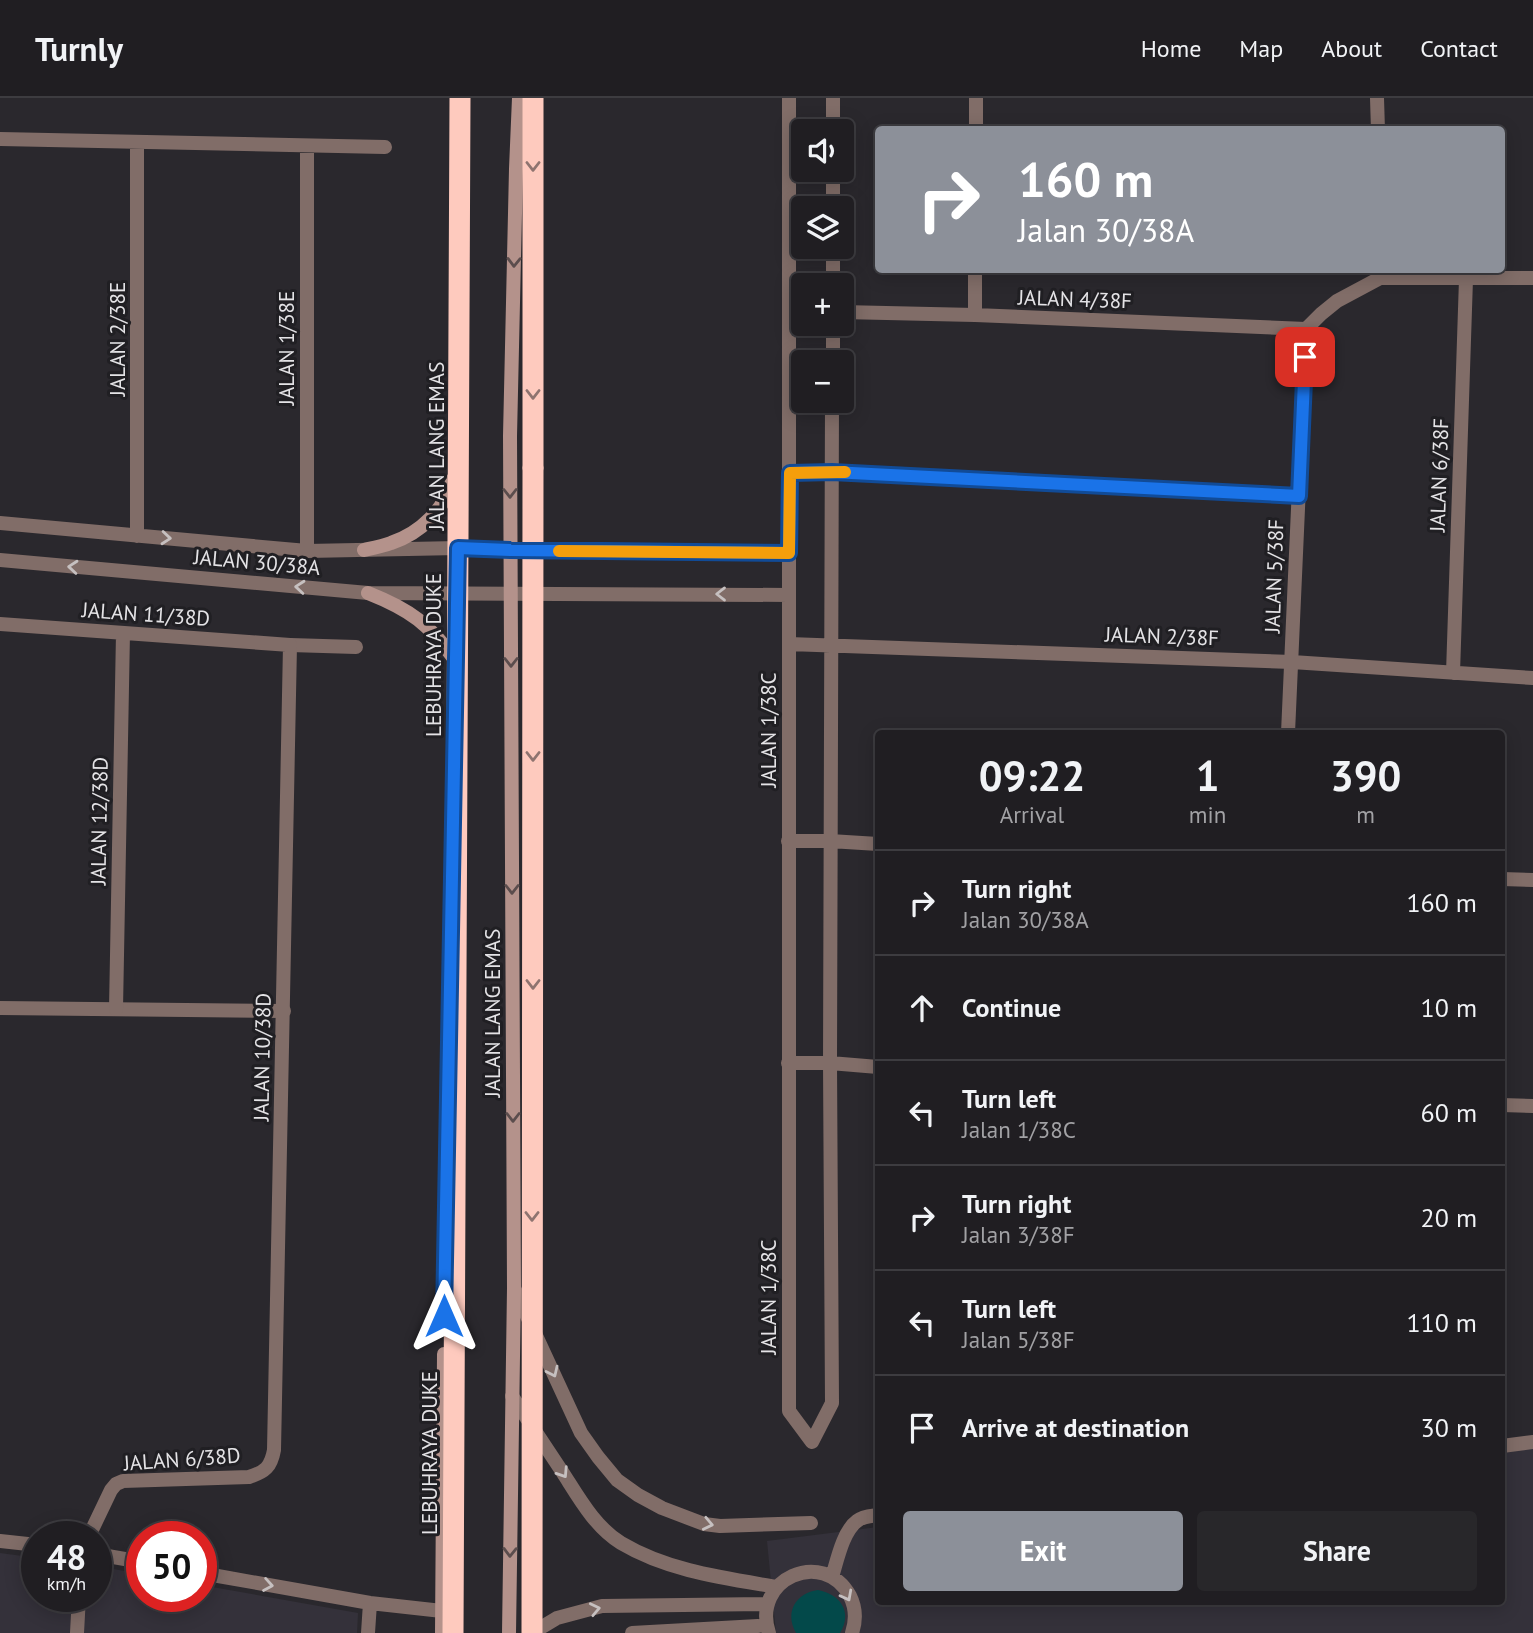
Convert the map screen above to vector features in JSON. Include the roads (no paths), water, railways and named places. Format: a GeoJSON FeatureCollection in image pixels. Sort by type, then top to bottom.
{"type":"FeatureCollection","features":[{"type":"Feature","properties":{"kind":"highway","name":"LEBUHRAYA DUKE"},"geometry":{"type":"LineString","coordinates":[[453,1633],[460,98]]}},
{"type":"Feature","properties":{"kind":"highway"},"geometry":{"type":"LineString","coordinates":[[532,1633],[533,98]]}},
{"type":"Feature","properties":{"kind":"main road","name":"JALAN LANG EMAS"},"geometry":{"type":"LineString","coordinates":[[442,1633],[445,1222],[458,593],[454,98]]}},
{"type":"Feature","properties":{"kind":"main road","name":"JALAN LANG EMAS"},"geometry":{"type":"LineString","coordinates":[[509,1633],[514,1288],[510,422],[519,98]]}},
{"type":"Feature","properties":{"kind":"main road"},"geometry":{"type":"LineString","coordinates":[[365,550],[392,543],[416,532],[436,514],[450,491],[457,465]]}},
{"type":"Feature","properties":{"kind":"main road"},"geometry":{"type":"LineString","coordinates":[[368,593],[394,603],[418,618],[439,638],[456,661]]}},
{"type":"Feature","properties":{"kind":"street","name":"JALAN 1/38C"},"geometry":{"type":"LineString","coordinates":[[789,98],[795,273]]}},
{"type":"Feature","properties":{"kind":"street"},"geometry":{"type":"LineString","coordinates":[[833,98],[833,119]]}},
{"type":"Feature","properties":{"kind":"street"},"geometry":{"type":"LineString","coordinates":[[976,98],[976,126]]}},
{"type":"Feature","properties":{"kind":"street"},"geometry":{"type":"LineString","coordinates":[[1377,98],[1378,126]]}},
{"type":"Feature","properties":{"kind":"street"},"geometry":{"type":"LineString","coordinates":[[0,139],[385,147]]}},
{"type":"Feature","properties":{"kind":"street","name":"JALAN 2/38E"},"geometry":{"type":"LineString","coordinates":[[137,142],[137,536]]}},
{"type":"Feature","properties":{"kind":"street","name":"JALAN 1/38E"},"geometry":{"type":"LineString","coordinates":[[307,146],[307,551]]}},
{"type":"Feature","properties":{"kind":"street"},"geometry":{"type":"LineString","coordinates":[[975,273],[975,315]]}},
{"type":"Feature","properties":{"kind":"street"},"geometry":{"type":"LineString","coordinates":[[1306,330],[1337,301],[1380,274],[1466,279],[1533,278]]}},
{"type":"Feature","properties":{"kind":"street","name":"JALAN 6/38F"},"geometry":{"type":"LineString","coordinates":[[1453,673],[1466,279]]}},
{"type":"Feature","properties":{"kind":"street","name":"JALAN 4/38F"},"geometry":{"type":"LineString","coordinates":[[854,312],[1306,330]]}},
{"type":"Feature","properties":{"kind":"street","name":"JALAN 5/38F"},"geometry":{"type":"LineString","coordinates":[[1289,730],[1306,330]]}},
{"type":"Feature","properties":{"kind":"street","name":"JALAN 1/38C"},"geometry":{"type":"LineString","coordinates":[[795,336],[789,553],[789,1411],[812,1442],[832,1403],[832,413]]}},
{"type":"Feature","properties":{"kind":"street"},"geometry":{"type":"LineString","coordinates":[[790,473],[832,472],[1299,496]]}},
{"type":"Feature","properties":{"kind":"street","name":"JALAN 30/38A"},"geometry":{"type":"LineString","coordinates":[[0,523],[307,551],[458,548],[789,553]]}},
{"type":"Feature","properties":{"kind":"street","name":"JALAN 30/38A"},"geometry":{"type":"LineString","coordinates":[[0,560],[368,593],[789,594]]}},
{"type":"Feature","properties":{"kind":"street","name":"JALAN 11/38D"},"geometry":{"type":"LineString","coordinates":[[0,624],[290,645],[356,647]]}},
{"type":"Feature","properties":{"kind":"street","name":"JALAN 12/38D"},"geometry":{"type":"LineString","coordinates":[[116,1009],[123,633]]}},
{"type":"Feature","properties":{"kind":"street","name":"JALAN 2/38F"},"geometry":{"type":"LineString","coordinates":[[789,644],[1292,662],[1533,678]]}},
{"type":"Feature","properties":{"kind":"street","name":"JALAN 10/38D"},"geometry":{"type":"LineString","coordinates":[[267,1469],[273,1460],[274,1450],[290,645]]}},
{"type":"Feature","properties":{"kind":"street"},"geometry":{"type":"LineString","coordinates":[[788,841],[875,844]]}},
{"type":"Feature","properties":{"kind":"street"},"geometry":{"type":"LineString","coordinates":[[1505,879],[1533,880]]}},
{"type":"Feature","properties":{"kind":"street"},"geometry":{"type":"LineString","coordinates":[[0,1008],[284,1011]]}},
{"type":"Feature","properties":{"kind":"street"},"geometry":{"type":"LineString","coordinates":[[788,1063],[875,1067]]}},
{"type":"Feature","properties":{"kind":"street"},"geometry":{"type":"LineString","coordinates":[[1505,1105],[1533,1106]]}},
{"type":"Feature","properties":{"kind":"street"},"geometry":{"type":"LineString","coordinates":[[514,1288],[581,1433],[617,1480],[662,1508],[704,1524],[720,1526],[811,1523]]}},
{"type":"Feature","properties":{"kind":"street"},"geometry":{"type":"LineString","coordinates":[[512,1396],[588,1511],[620,1542],[698,1573],[777,1587]]}},
{"type":"Feature","properties":{"kind":"street"},"geometry":{"type":"LineString","coordinates":[[1505,1446],[1533,1442]]}},
{"type":"Feature","properties":{"kind":"street","name":"JALAN 6/38D"},"geometry":{"type":"LineString","coordinates":[[96,1521],[111,1490],[123,1481],[249,1477],[267,1469]]}},
{"type":"Feature","properties":{"kind":"street"},"geometry":{"type":"LineString","coordinates":[[832,1577],[847,1531],[856,1522],[875,1516]]}},
{"type":"Feature","properties":{"kind":"street"},"geometry":{"type":"LineString","coordinates":[[0,1541],[21,1543]]}},
{"type":"Feature","properties":{"kind":"street"},"geometry":{"type":"LineString","coordinates":[[632,1633],[764,1630],[767,1604],[777,1587],[788,1577],[803,1572],[818,1572],[832,1577],[844,1587],[852,1600],[855,1614],[852,1633]]}},
{"type":"Feature","properties":{"kind":"street"},"geometry":{"type":"LineString","coordinates":[[217,1576],[370,1603],[442,1611]]}},
{"type":"Feature","properties":{"kind":"street"},"geometry":{"type":"LineString","coordinates":[[368,1633],[370,1603]]}},
{"type":"Feature","properties":{"kind":"street"},"geometry":{"type":"LineString","coordinates":[[532,1633],[557,1618],[602,1606],[767,1604]]}},
{"type":"Feature","properties":{"kind":"street"},"geometry":{"type":"LineString","coordinates":[[77,1633],[78,1612]]}},
{"type":"Feature","properties":{"kind":"water"},"geometry":{"type":"Polygon","coordinates":[[[818,1590],[833,1595],[842,1605],[845,1618],[840,1633],[796,1633],[791,1618],[794,1605],[804,1595],[818,1590]]]}}]}
